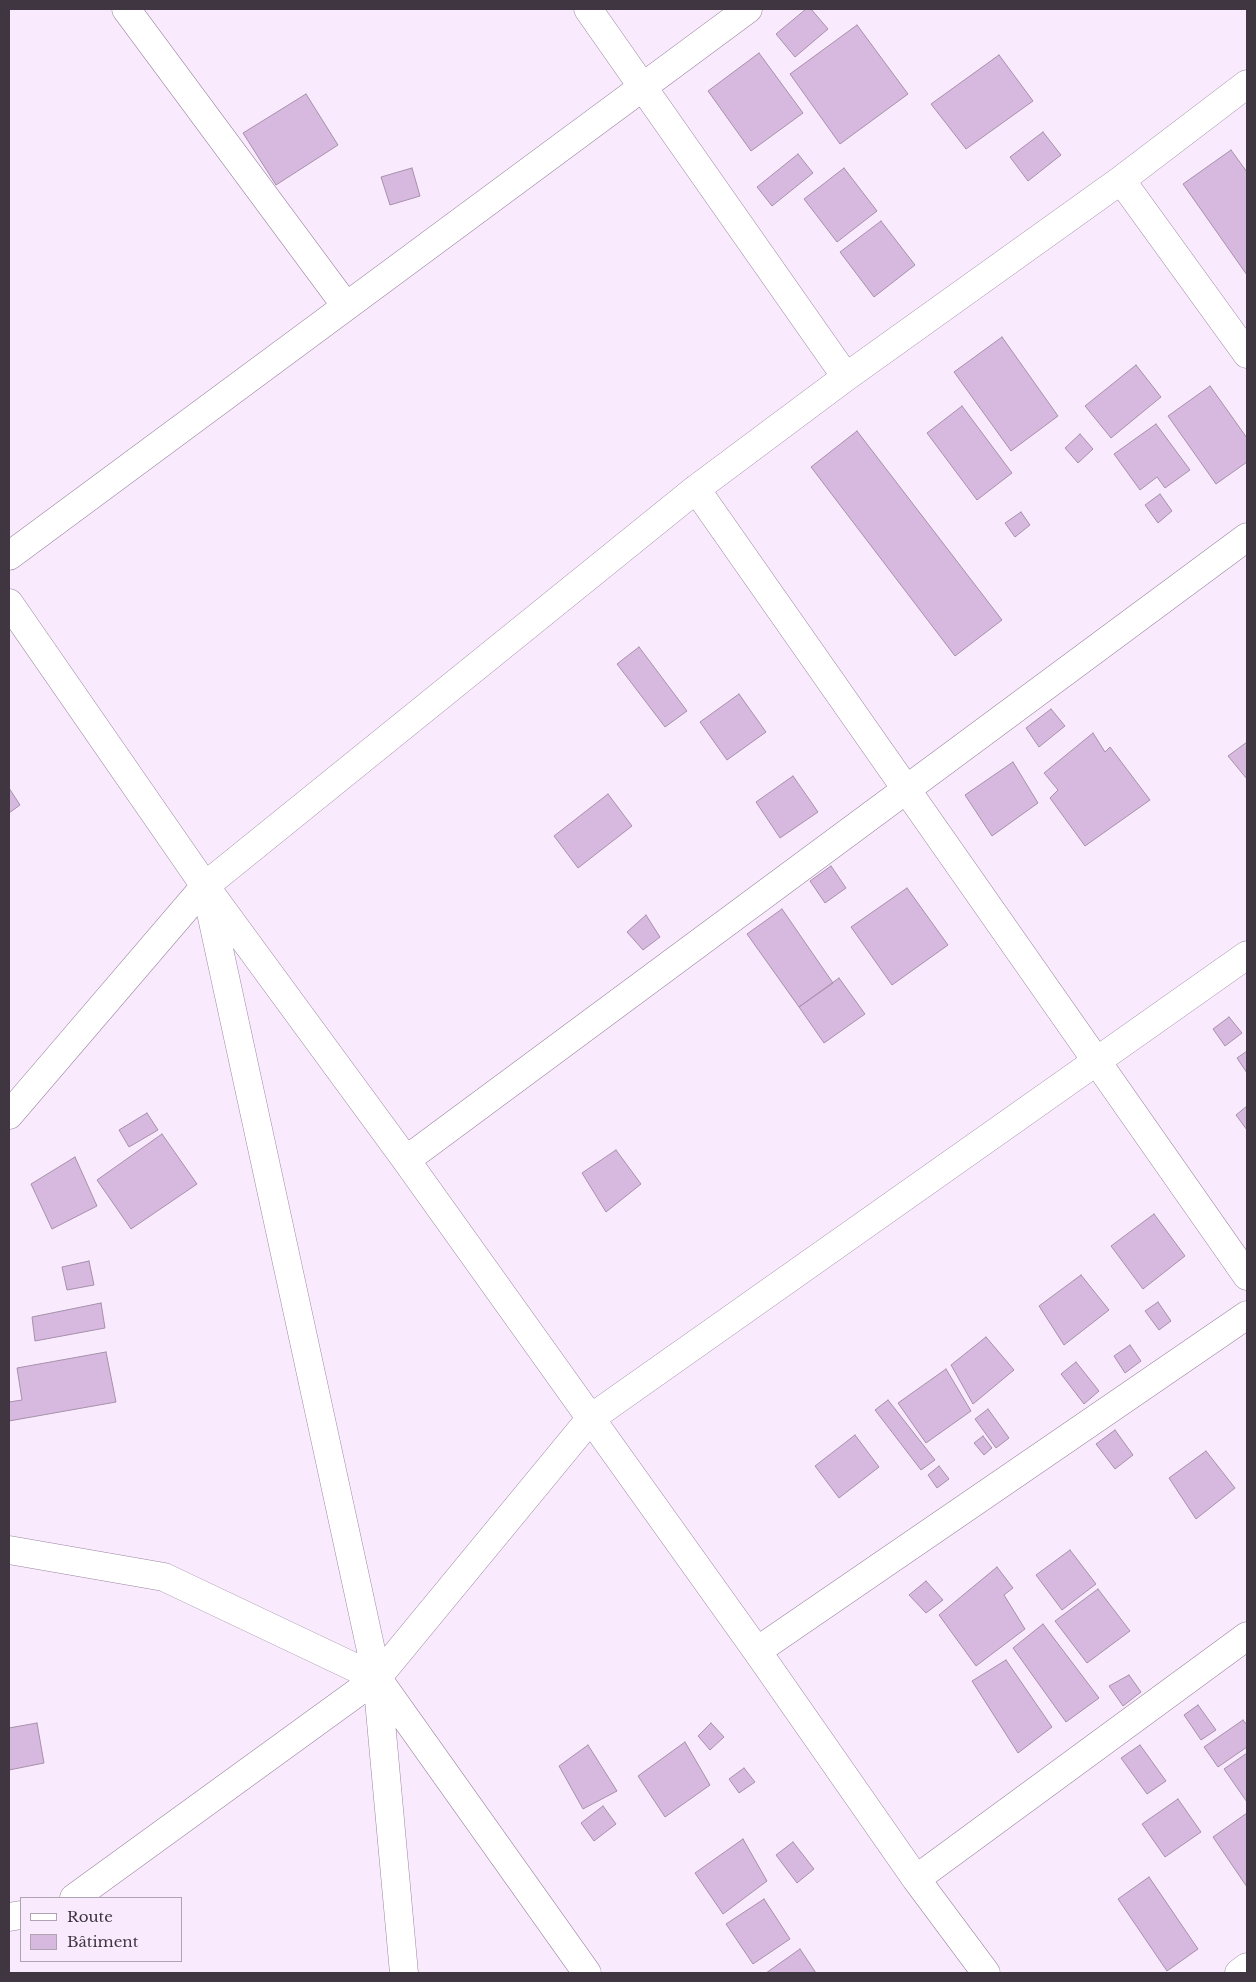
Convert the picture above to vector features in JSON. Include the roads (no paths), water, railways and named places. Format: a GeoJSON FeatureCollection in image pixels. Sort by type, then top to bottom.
{"type":"FeatureCollection","features":[{"type":"Feature","properties":{"kind":"street"},"geometry":{"type":"LineString","coordinates":[[126,9],[346,306]]}},
{"type":"Feature","properties":{"kind":"street"},"geometry":{"type":"LineString","coordinates":[[588,9],[846,377]]}},
{"type":"Feature","properties":{"kind":"street"},"geometry":{"type":"LineString","coordinates":[[9,556],[748,9]]}},
{"type":"Feature","properties":{"kind":"street"},"geometry":{"type":"LineString","coordinates":[[9,1115],[205,886],[696,490],[846,377],[1121,180],[1247,84]]}},
{"type":"Feature","properties":{"kind":"street"},"geometry":{"type":"LineString","coordinates":[[1121,180],[1247,354]]}},
{"type":"Feature","properties":{"kind":"street"},"geometry":{"type":"LineString","coordinates":[[696,490],[1247,1276]]}},
{"type":"Feature","properties":{"kind":"street"},"geometry":{"type":"LineString","coordinates":[[406,1160],[1247,537]]}},
{"type":"Feature","properties":{"kind":"street"},"geometry":{"type":"LineString","coordinates":[[9,603],[205,886],[406,1160],[757,1652],[916,1880],[986,1973]]}},
{"type":"Feature","properties":{"kind":"street"},"geometry":{"type":"LineString","coordinates":[[205,886],[377,1678],[404,1973]]}},
{"type":"Feature","properties":{"kind":"street"},"geometry":{"type":"LineString","coordinates":[[75,1897],[377,1678],[591,1418],[1247,955]]}},
{"type":"Feature","properties":{"kind":"street"},"geometry":{"type":"LineString","coordinates":[[757,1652],[1247,1315]]}},
{"type":"Feature","properties":{"kind":"street"},"geometry":{"type":"LineString","coordinates":[[9,1550],[164,1577],[377,1678],[587,1973]]}},
{"type":"Feature","properties":{"kind":"street"},"geometry":{"type":"LineString","coordinates":[[916,1880],[1247,1636]]}},
{"type":"Feature","properties":{"kind":"street"},"geometry":{"type":"LineString","coordinates":[[1239,1973],[1247,1967]]}}]}
